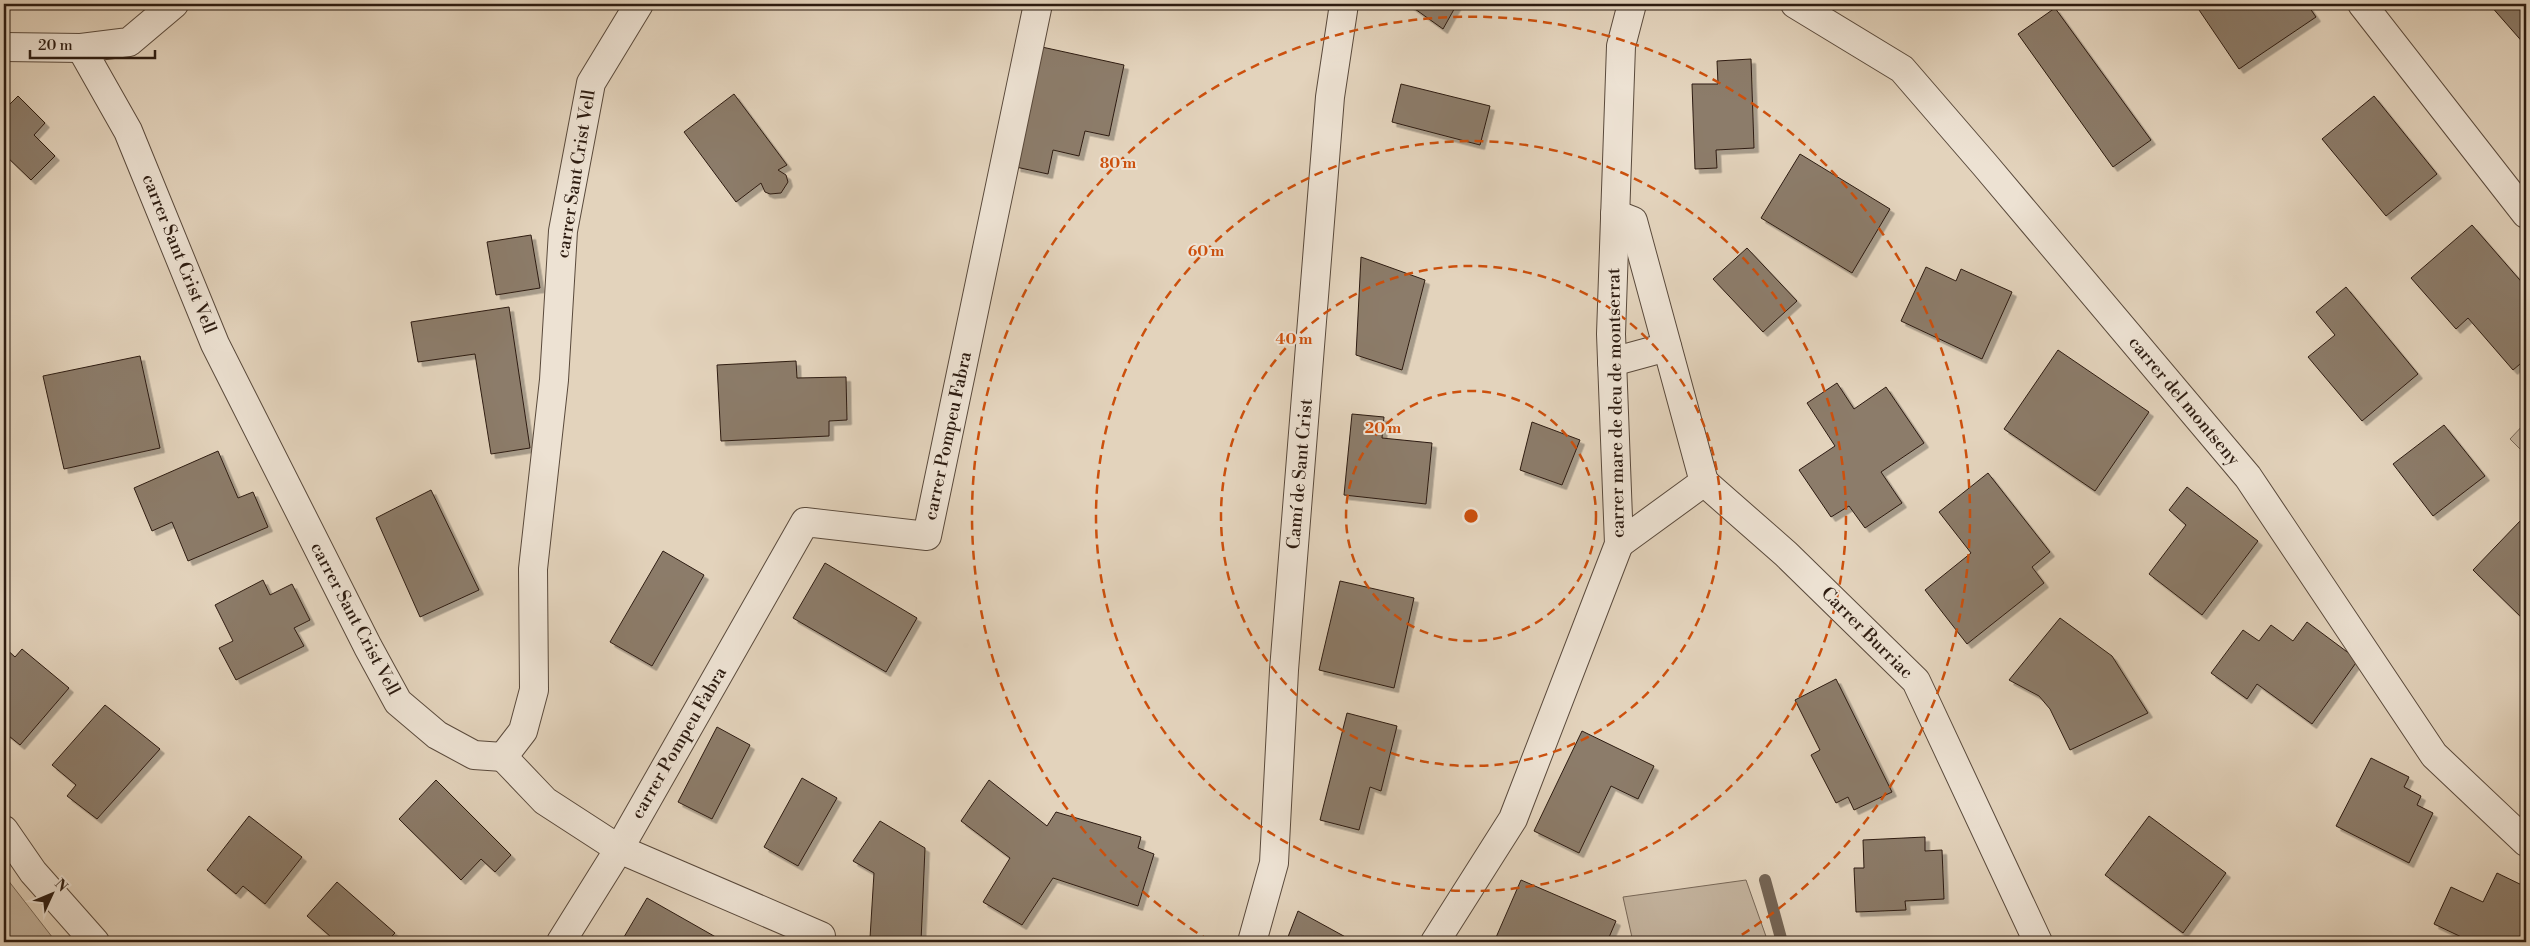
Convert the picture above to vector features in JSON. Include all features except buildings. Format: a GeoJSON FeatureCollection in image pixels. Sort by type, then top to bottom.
{"type":"FeatureCollection","features":[{"type":"Feature","properties":{"kind":"street"},"geometry":{"type":"LineString","coordinates":[[4,47],[81,48],[129,42],[174,4]]}},
{"type":"Feature","properties":{"kind":"street","name":"carrer Sant Crist Vell"},"geometry":{"type":"LineString","coordinates":[[81,48],[128,131],[215,344],[368,647],[398,702],[437,735],[474,755],[503,757],[523,731],[534,690],[532,569],[554,380],[563,231],[591,83],[639,4]]}},
{"type":"Feature","properties":{"kind":"street","name":"carrer Pompeu Fabra"},"geometry":{"type":"LineString","coordinates":[[561,942],[619,849],[805,522],[927,536],[1038,4]]}},
{"type":"Feature","properties":{"kind":"street","name":"Camí de Sant Crist"},"geometry":{"type":"LineString","coordinates":[[1252,942],[1274,864],[1284,670],[1329,107],[1344,4]]}},
{"type":"Feature","properties":{"kind":"street","name":"carrer mare de deu de montserrat"},"geometry":{"type":"LineString","coordinates":[[1435,942],[1513,819],[1619,544],[1611,334],[1621,46],[1632,4]]}},
{"type":"Feature","properties":{"kind":"street","name":"carrer del montseny"},"geometry":{"type":"LineString","coordinates":[[1795,4],[1902,69],[1979,157],[2248,477],[2434,755],[2526,842]]}},
{"type":"Feature","properties":{"kind":"street"},"geometry":{"type":"LineString","coordinates":[[2362,4],[2526,214]]}},
{"type":"Feature","properties":{"kind":"street"},"geometry":{"type":"LineString","coordinates":[[1615,214],[1632,220],[1704,482],[1619,544]]}},
{"type":"Feature","properties":{"kind":"street"},"geometry":{"type":"LineString","coordinates":[[1612,362],[1667,347]]}},
{"type":"Feature","properties":{"kind":"street","name":"Carrer Burriac"},"geometry":{"type":"LineString","coordinates":[[1704,482],[1786,554],[1916,682],[2038,942]]}},
{"type":"Feature","properties":{"kind":"street"},"geometry":{"type":"LineString","coordinates":[[503,757],[545,801],[619,849],[822,936]]}},
{"type":"Feature","properties":{"kind":"street"},"geometry":{"type":"LineString","coordinates":[[4,830],[33,872],[95,942]]}},
{"type":"Feature","properties":{"kind":"shaded area"},"geometry":{"type":"Polygon","coordinates":[[[2526,422],[2526,455],[2510,439],[2526,422]]]}},
{"type":"Feature","properties":{"kind":"shaded area"},"geometry":{"type":"Polygon","coordinates":[[[4,875],[56,942],[4,942],[4,875]]]}},
{"type":"Feature","properties":{"kind":"shaded area"},"geometry":{"type":"Polygon","coordinates":[[[1746,880],[1768,942],[1633,942],[1623,897],[1746,880]]]}},
{"type":"Feature","properties":{"kind":"waterway"},"geometry":{"type":"LineString","coordinates":[[1765,880],[1782,942]]}}]}
